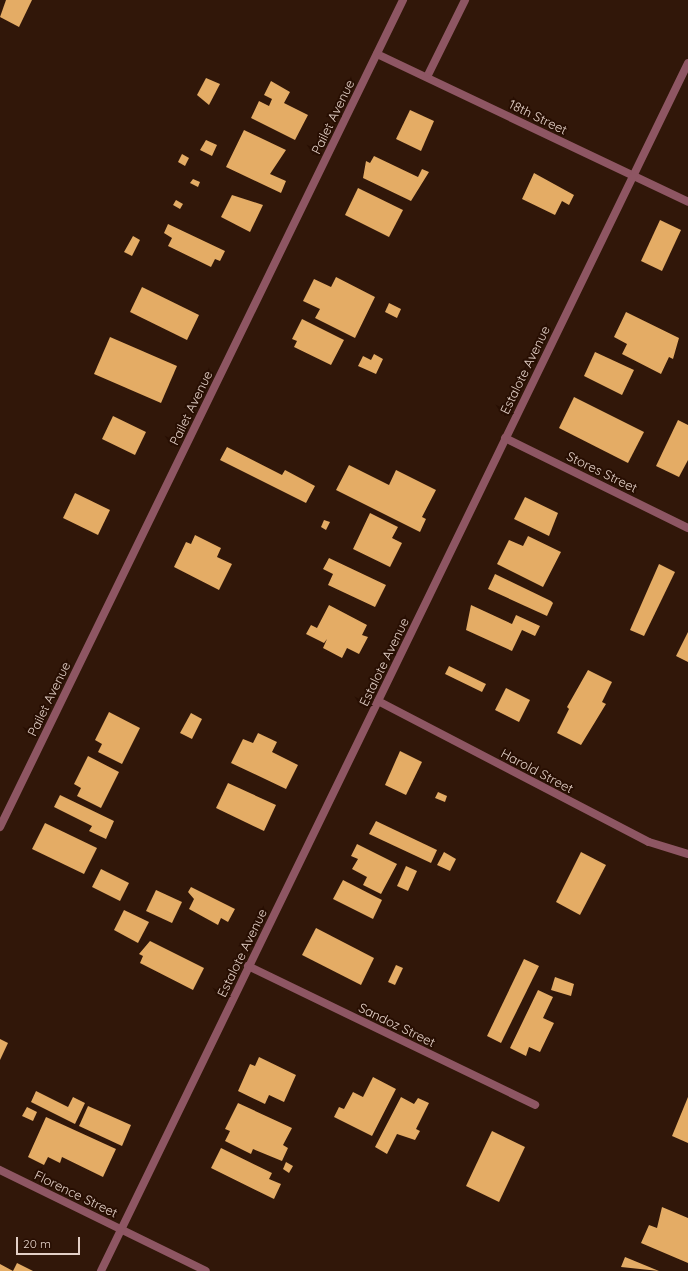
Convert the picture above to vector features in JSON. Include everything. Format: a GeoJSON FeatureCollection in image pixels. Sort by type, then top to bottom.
{"type":"FeatureCollection","features":[{"type":"Feature","properties":{"kind":"street","name":"Pailet Avenue"},"geometry":{"type":"LineString","coordinates":[[0,827],[404,0]]}},
{"type":"Feature","properties":{"kind":"street"},"geometry":{"type":"LineString","coordinates":[[427,77],[465,0]]}},
{"type":"Feature","properties":{"kind":"street","name":"18th Street"},"geometry":{"type":"LineString","coordinates":[[377,54],[688,202]]}},
{"type":"Feature","properties":{"kind":"street","name":"Estalote Avenue"},"geometry":{"type":"LineString","coordinates":[[101,1271],[688,63]]}},
{"type":"Feature","properties":{"kind":"street","name":"Stores Street"},"geometry":{"type":"LineString","coordinates":[[505,438],[688,528]]}},
{"type":"Feature","properties":{"kind":"street","name":"Harold Street"},"geometry":{"type":"LineString","coordinates":[[378,701],[649,842],[688,854]]}},
{"type":"Feature","properties":{"kind":"street","name":"Sandoz Street"},"geometry":{"type":"LineString","coordinates":[[248,966],[535,1106]]}},
{"type":"Feature","properties":{"kind":"street","name":"Florence Street"},"geometry":{"type":"LineString","coordinates":[[0,1170],[206,1271]]}},
{"type":"Feature","properties":{"kind":"building"},"geometry":{"type":"Polygon","coordinates":[[[6,0],[32,0],[19,27],[0,17],[6,0]]]}},
{"type":"Feature","properties":{"kind":"building"},"geometry":{"type":"Polygon","coordinates":[[[206,78],[220,84],[209,105],[197,95],[206,78]]]}},
{"type":"Feature","properties":{"kind":"building"},"geometry":{"type":"Polygon","coordinates":[[[271,81],[290,92],[284,103],[308,115],[295,140],[251,118],[259,101],[269,106],[272,99],[264,95],[271,81]]]}},
{"type":"Feature","properties":{"kind":"building"},"geometry":{"type":"Polygon","coordinates":[[[410,110],[434,121],[421,151],[396,139],[410,110]]]}},
{"type":"Feature","properties":{"kind":"building"},"geometry":{"type":"Polygon","coordinates":[[[244,130],[286,150],[270,174],[286,181],[281,193],[226,167],[244,130]]]}},
{"type":"Feature","properties":{"kind":"building"},"geometry":{"type":"Polygon","coordinates":[[[206,140],[217,145],[212,156],[200,150],[206,140]]]}},
{"type":"Feature","properties":{"kind":"building"},"geometry":{"type":"Polygon","coordinates":[[[182,154],[189,158],[185,166],[178,162],[182,154]]]}},
{"type":"Feature","properties":{"kind":"building"},"geometry":{"type":"Polygon","coordinates":[[[374,156],[418,177],[422,169],[429,172],[411,201],[363,178],[366,161],[370,163],[374,156]]]}},
{"type":"Feature","properties":{"kind":"building"},"geometry":{"type":"Polygon","coordinates":[[[534,173],[574,195],[569,205],[562,201],[555,215],[522,199],[534,173]]]}},
{"type":"Feature","properties":{"kind":"building"},"geometry":{"type":"Polygon","coordinates":[[[193,179],[200,182],[198,187],[190,183],[193,179]]]}},
{"type":"Feature","properties":{"kind":"building"},"geometry":{"type":"Polygon","coordinates":[[[358,188],[403,210],[389,237],[345,215],[358,188]]]}},
{"type":"Feature","properties":{"kind":"building"},"geometry":{"type":"Polygon","coordinates":[[[232,195],[263,205],[250,232],[221,217],[232,195]]]}},
{"type":"Feature","properties":{"kind":"building"},"geometry":{"type":"Polygon","coordinates":[[[176,200],[183,204],[180,209],[173,205],[176,200]]]}},
{"type":"Feature","properties":{"kind":"building"},"geometry":{"type":"Polygon","coordinates":[[[660,220],[681,230],[662,271],[641,261],[660,220]]]}},
{"type":"Feature","properties":{"kind":"building"},"geometry":{"type":"Polygon","coordinates":[[[168,224],[225,251],[220,261],[215,259],[211,267],[168,246],[172,238],[164,233],[168,224]]]}},
{"type":"Feature","properties":{"kind":"building"},"geometry":{"type":"Polygon","coordinates":[[[133,236],[140,240],[132,256],[124,252],[133,236]]]}},
{"type":"Feature","properties":{"kind":"building"},"geometry":{"type":"Polygon","coordinates":[[[336,277],[375,297],[355,338],[315,318],[320,309],[303,301],[314,279],[331,287],[336,277]]]}},
{"type":"Feature","properties":{"kind":"building"},"geometry":{"type":"Polygon","coordinates":[[[142,287],[199,315],[187,340],[130,312],[142,287]]]}},
{"type":"Feature","properties":{"kind":"building"},"geometry":{"type":"Polygon","coordinates":[[[389,303],[401,309],[397,318],[385,312],[389,303]]]}},
{"type":"Feature","properties":{"kind":"building"},"geometry":{"type":"Polygon","coordinates":[[[626,312],[679,338],[673,359],[669,357],[661,374],[622,354],[627,344],[614,337],[626,312]]]}},
{"type":"Feature","properties":{"kind":"building"},"geometry":{"type":"Polygon","coordinates":[[[302,319],[344,340],[331,365],[294,347],[297,341],[292,339],[302,319]]]}},
{"type":"Feature","properties":{"kind":"building"},"geometry":{"type":"Polygon","coordinates":[[[110,337],[177,366],[161,403],[94,374],[110,337]]]}},
{"type":"Feature","properties":{"kind":"building"},"geometry":{"type":"Polygon","coordinates":[[[595,352],[634,370],[622,395],[584,376],[595,352]]]}},
{"type":"Feature","properties":{"kind":"building"},"geometry":{"type":"Polygon","coordinates":[[[374,354],[383,359],[376,374],[358,366],[363,356],[371,360],[374,354]]]}},
{"type":"Feature","properties":{"kind":"building"},"geometry":{"type":"Polygon","coordinates":[[[574,397],[644,432],[628,463],[559,428],[574,397]]]}},
{"type":"Feature","properties":{"kind":"building"},"geometry":{"type":"Polygon","coordinates":[[[113,416],[146,432],[135,455],[102,439],[113,416]]]}},
{"type":"Feature","properties":{"kind":"building"},"geometry":{"type":"Polygon","coordinates":[[[678,420],[688,425],[688,460],[679,477],[656,466],[678,420]]]}},
{"type":"Feature","properties":{"kind":"building"},"geometry":{"type":"Polygon","coordinates":[[[227,447],[282,475],[285,470],[315,486],[306,503],[220,460],[227,447]]]}},
{"type":"Feature","properties":{"kind":"building"},"geometry":{"type":"Polygon","coordinates":[[[349,465],[389,485],[396,470],[436,490],[422,517],[426,519],[420,532],[336,490],[349,465]]]}},
{"type":"Feature","properties":{"kind":"building"},"geometry":{"type":"Polygon","coordinates":[[[75,493],[110,510],[98,535],[63,518],[75,493]]]}},
{"type":"Feature","properties":{"kind":"building"},"geometry":{"type":"Polygon","coordinates":[[[525,497],[558,513],[549,536],[514,519],[525,497]]]}},
{"type":"Feature","properties":{"kind":"building"},"geometry":{"type":"Polygon","coordinates":[[[370,513],[398,527],[392,538],[402,543],[390,567],[353,549],[370,513]]]}},
{"type":"Feature","properties":{"kind":"building"},"geometry":{"type":"Polygon","coordinates":[[[324,520],[330,522],[326,530],[321,527],[324,520]]]}},
{"type":"Feature","properties":{"kind":"building"},"geometry":{"type":"Polygon","coordinates":[[[195,535],[221,548],[217,557],[232,564],[219,590],[174,567],[186,542],[191,544],[195,535]]]}},
{"type":"Feature","properties":{"kind":"building"},"geometry":{"type":"Polygon","coordinates":[[[528,536],[561,552],[543,587],[497,564],[509,540],[523,546],[528,536]]]}},
{"type":"Feature","properties":{"kind":"building"},"geometry":{"type":"Polygon","coordinates":[[[329,558],[386,585],[375,607],[328,585],[333,574],[323,569],[329,558]]]}},
{"type":"Feature","properties":{"kind":"building"},"geometry":{"type":"Polygon","coordinates":[[[659,564],[675,572],[644,636],[630,630],[659,564]]]}},
{"type":"Feature","properties":{"kind":"building"},"geometry":{"type":"Polygon","coordinates":[[[495,574],[551,601],[553,603],[547,616],[488,589],[495,574]]]}},
{"type":"Feature","properties":{"kind":"building"},"geometry":{"type":"Polygon","coordinates":[[[329,605],[367,625],[362,635],[368,637],[359,654],[347,648],[342,658],[323,648],[327,639],[324,643],[306,634],[311,625],[317,628],[329,605]]]}},
{"type":"Feature","properties":{"kind":"building"},"geometry":{"type":"Polygon","coordinates":[[[471,605],[512,624],[516,615],[540,626],[535,636],[522,630],[512,651],[466,630],[471,605]]]}},
{"type":"Feature","properties":{"kind":"building"},"geometry":{"type":"Polygon","coordinates":[[[688,632],[688,662],[676,656],[688,632]]]}},
{"type":"Feature","properties":{"kind":"building"},"geometry":{"type":"Polygon","coordinates":[[[449,666],[486,684],[482,692],[445,674],[449,666]]]}},
{"type":"Feature","properties":{"kind":"building"},"geometry":{"type":"Polygon","coordinates":[[[588,670],[612,682],[602,702],[606,704],[581,745],[557,733],[569,709],[567,707],[588,670]]]}},
{"type":"Feature","properties":{"kind":"building"},"geometry":{"type":"Polygon","coordinates":[[[506,688],[530,700],[519,722],[495,710],[506,688]]]}},
{"type":"Feature","properties":{"kind":"building"},"geometry":{"type":"Polygon","coordinates":[[[109,712],[140,728],[122,764],[98,752],[102,744],[95,740],[109,712]]]}},
{"type":"Feature","properties":{"kind":"building"},"geometry":{"type":"Polygon","coordinates":[[[191,713],[202,719],[192,739],[180,733],[191,713]]]}},
{"type":"Feature","properties":{"kind":"building"},"geometry":{"type":"Polygon","coordinates":[[[258,733],[277,742],[272,752],[298,765],[286,789],[231,763],[243,739],[253,743],[258,733]]]}},
{"type":"Feature","properties":{"kind":"building"},"geometry":{"type":"Polygon","coordinates":[[[400,751],[422,762],[406,795],[385,785],[400,751]]]}},
{"type":"Feature","properties":{"kind":"building"},"geometry":{"type":"Polygon","coordinates":[[[88,756],[119,772],[101,808],[77,796],[81,788],[74,784],[88,756]]]}},
{"type":"Feature","properties":{"kind":"building"},"geometry":{"type":"Polygon","coordinates":[[[228,783],[276,805],[264,831],[216,808],[228,783]]]}},
{"type":"Feature","properties":{"kind":"building"},"geometry":{"type":"Polygon","coordinates":[[[438,792],[447,796],[445,802],[435,798],[438,792]]]}},
{"type":"Feature","properties":{"kind":"building"},"geometry":{"type":"Polygon","coordinates":[[[60,795],[114,821],[106,839],[89,831],[92,826],[54,807],[60,795]]]}},
{"type":"Feature","properties":{"kind":"building"},"geometry":{"type":"Polygon","coordinates":[[[376,821],[437,850],[431,863],[369,834],[376,821]]]}},
{"type":"Feature","properties":{"kind":"building"},"geometry":{"type":"Polygon","coordinates":[[[45,823],[97,848],[84,874],[32,849],[45,823]]]}},
{"type":"Feature","properties":{"kind":"building"},"geometry":{"type":"Polygon","coordinates":[[[357,844],[397,864],[381,894],[363,885],[367,877],[352,869],[358,859],[351,856],[357,844]]]}},
{"type":"Feature","properties":{"kind":"building"},"geometry":{"type":"Polygon","coordinates":[[[444,852],[456,859],[450,871],[437,865],[444,852]]]}},
{"type":"Feature","properties":{"kind":"building"},"geometry":{"type":"Polygon","coordinates":[[[581,852],[606,865],[580,915],[556,902],[581,852]]]}},
{"type":"Feature","properties":{"kind":"building"},"geometry":{"type":"Polygon","coordinates":[[[406,866],[417,871],[408,891],[397,886],[406,866]]]}},
{"type":"Feature","properties":{"kind":"building"},"geometry":{"type":"Polygon","coordinates":[[[101,869],[129,883],[120,901],[92,887],[101,869]]]}},
{"type":"Feature","properties":{"kind":"building"},"geometry":{"type":"Polygon","coordinates":[[[343,880],[382,900],[373,919],[333,899],[343,880]]]}},
{"type":"Feature","properties":{"kind":"building"},"geometry":{"type":"Polygon","coordinates":[[[191,887],[235,909],[228,922],[221,918],[218,925],[189,909],[194,899],[188,892],[191,887]]]}},
{"type":"Feature","properties":{"kind":"building"},"geometry":{"type":"Polygon","coordinates":[[[156,890],[182,902],[172,923],[146,911],[156,890]]]}},
{"type":"Feature","properties":{"kind":"building"},"geometry":{"type":"Polygon","coordinates":[[[124,910],[149,922],[138,943],[114,930],[124,910]]]}},
{"type":"Feature","properties":{"kind":"building"},"geometry":{"type":"Polygon","coordinates":[[[316,928],[374,958],[361,985],[302,955],[316,928]]]}},
{"type":"Feature","properties":{"kind":"building"},"geometry":{"type":"Polygon","coordinates":[[[150,941],[204,968],[193,990],[140,963],[143,956],[139,954],[150,941]]]}},
{"type":"Feature","properties":{"kind":"building"},"geometry":{"type":"Polygon","coordinates":[[[524,959],[539,966],[501,1043],[487,1036],[524,959]]]}},
{"type":"Feature","properties":{"kind":"building"},"geometry":{"type":"Polygon","coordinates":[[[396,965],[403,968],[395,985],[388,982],[396,965]]]}},
{"type":"Feature","properties":{"kind":"building"},"geometry":{"type":"Polygon","coordinates":[[[555,977],[574,984],[571,996],[551,990],[555,977]]]}},
{"type":"Feature","properties":{"kind":"building"},"geometry":{"type":"Polygon","coordinates":[[[538,990],[553,997],[543,1018],[554,1023],[540,1052],[529,1047],[526,1056],[510,1048],[538,990]]]}},
{"type":"Feature","properties":{"kind":"building"},"geometry":{"type":"Polygon","coordinates":[[[0,1039],[8,1043],[0,1060],[0,1039]]]}},
{"type":"Feature","properties":{"kind":"building"},"geometry":{"type":"Polygon","coordinates":[[[259,1057],[296,1075],[284,1102],[269,1095],[265,1104],[238,1091],[250,1064],[255,1066],[259,1057]]]}},
{"type":"Feature","properties":{"kind":"building"},"geometry":{"type":"Polygon","coordinates":[[[373,1077],[396,1089],[372,1136],[334,1117],[339,1107],[344,1109],[353,1092],[363,1097],[373,1077]]]}},
{"type":"Feature","properties":{"kind":"building"},"geometry":{"type":"Polygon","coordinates":[[[36,1091],[68,1107],[73,1097],[85,1103],[75,1124],[31,1102],[36,1091]]]}},
{"type":"Feature","properties":{"kind":"building"},"geometry":{"type":"Polygon","coordinates":[[[401,1097],[414,1104],[418,1098],[429,1103],[416,1129],[420,1131],[415,1140],[397,1134],[387,1154],[375,1147],[401,1097]]]}},
{"type":"Feature","properties":{"kind":"building"},"geometry":{"type":"Polygon","coordinates":[[[688,1097],[688,1143],[672,1136],[688,1097]]]}},
{"type":"Feature","properties":{"kind":"building"},"geometry":{"type":"Polygon","coordinates":[[[238,1103],[292,1128],[283,1145],[288,1148],[282,1161],[253,1149],[251,1154],[225,1141],[230,1131],[225,1129],[238,1103]]]}},
{"type":"Feature","properties":{"kind":"building"},"geometry":{"type":"Polygon","coordinates":[[[88,1106],[131,1125],[122,1146],[79,1126],[88,1106]]]}},
{"type":"Feature","properties":{"kind":"building"},"geometry":{"type":"Polygon","coordinates":[[[27,1107],[37,1112],[33,1121],[22,1116],[27,1107]]]}},
{"type":"Feature","properties":{"kind":"building"},"geometry":{"type":"Polygon","coordinates":[[[46,1117],[116,1149],[103,1177],[62,1157],[60,1163],[48,1157],[44,1165],[28,1157],[46,1117]]]}},
{"type":"Feature","properties":{"kind":"building"},"geometry":{"type":"Polygon","coordinates":[[[492,1131],[525,1147],[499,1202],[466,1186],[492,1131]]]}},
{"type":"Feature","properties":{"kind":"building"},"geometry":{"type":"Polygon","coordinates":[[[221,1148],[272,1173],[269,1179],[281,1184],[274,1199],[211,1168],[221,1148]]]}},
{"type":"Feature","properties":{"kind":"building"},"geometry":{"type":"Polygon","coordinates":[[[286,1162],[293,1166],[289,1173],[283,1169],[286,1162]]]}},
{"type":"Feature","properties":{"kind":"building"},"geometry":{"type":"Polygon","coordinates":[[[662,1207],[688,1218],[688,1263],[641,1243],[649,1225],[657,1228],[662,1207]]]}},
{"type":"Feature","properties":{"kind":"building"},"geometry":{"type":"Polygon","coordinates":[[[625,1257],[659,1271],[621,1267],[625,1257]]]}},
{"type":"Feature","properties":{"kind":"building"},"geometry":{"type":"Polygon","coordinates":[[[17,1263],[33,1271],[13,1271],[17,1263]]]}},
{"type":"Feature","properties":{"kind":"building"},"geometry":{"type":"Polygon","coordinates":[[[0,1264],[13,1271],[0,1271],[0,1264]]]}}]}
